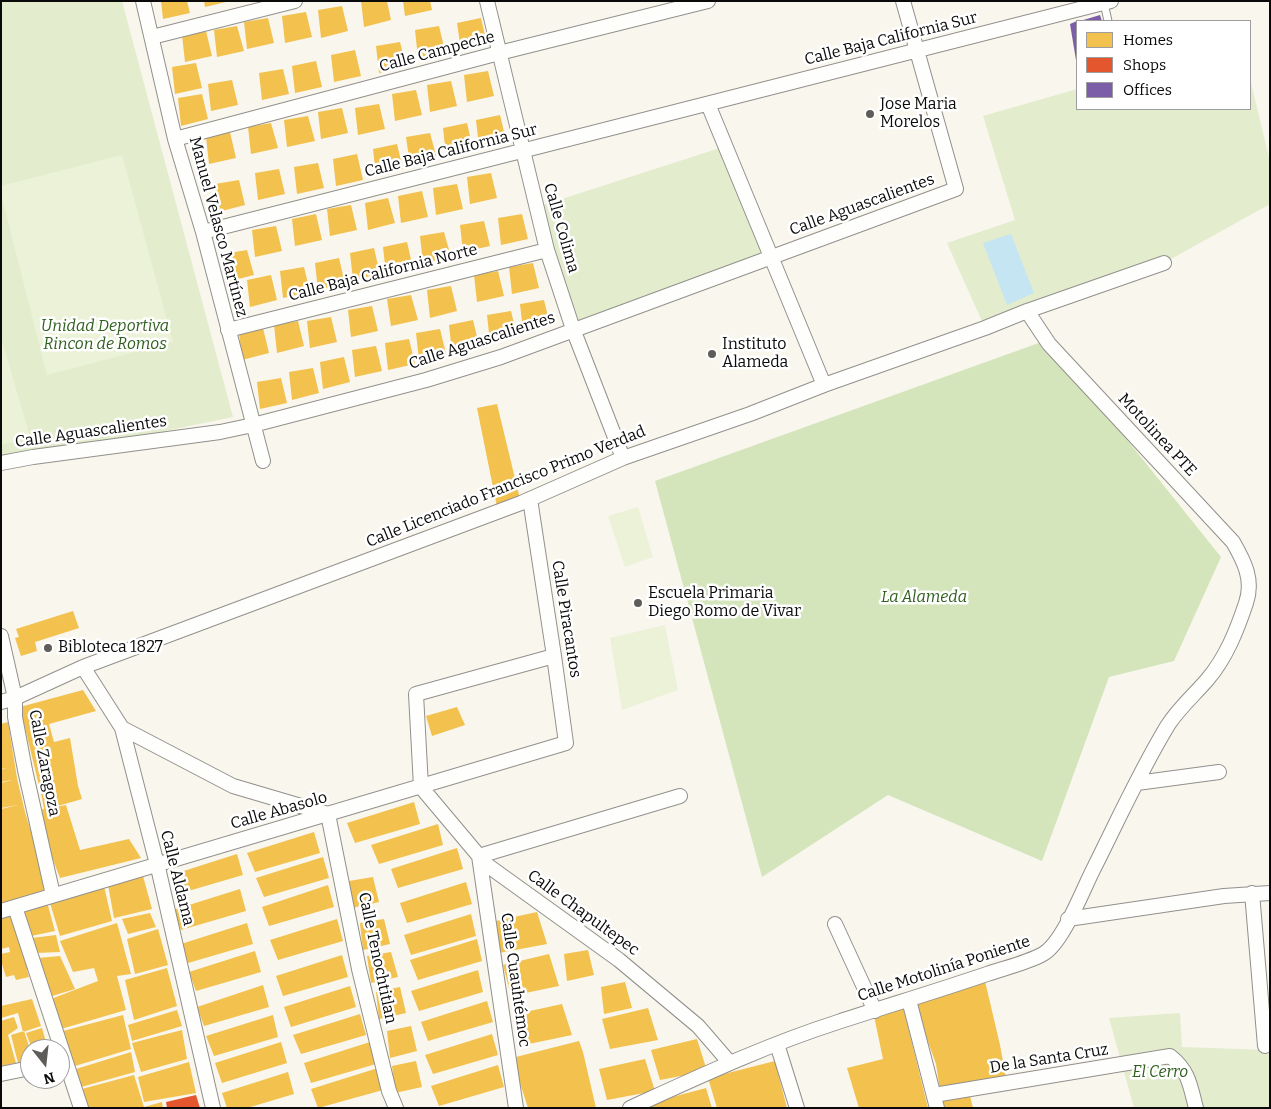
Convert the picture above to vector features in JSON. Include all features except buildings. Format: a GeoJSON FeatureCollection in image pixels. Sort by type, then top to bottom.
{"type":"FeatureCollection","features":[{"type":"Feature","properties":{"kind":"street","name":"Manuel Velasco Martínez"},"geometry":{"type":"LineString","coordinates":[[143,1],[175,139],[203,232],[263,460]]}},
{"type":"Feature","properties":{"kind":"street"},"geometry":{"type":"LineString","coordinates":[[152,37],[295,1]]}},
{"type":"Feature","properties":{"kind":"street","name":"Calle Colima"},"geometry":{"type":"LineString","coordinates":[[487,1],[547,250],[573,329],[623,458]]}},
{"type":"Feature","properties":{"kind":"street","name":"Calle Campeche"},"geometry":{"type":"LineString","coordinates":[[175,139],[499,53],[708,1]]}},
{"type":"Feature","properties":{"kind":"street"},"geometry":{"type":"LineString","coordinates":[[903,1],[918,51]]}},
{"type":"Feature","properties":{"kind":"street","name":"Calle Baja California Sur"},"geometry":{"type":"LineString","coordinates":[[203,232],[1107,2]]}},
{"type":"Feature","properties":{"kind":"street","name":"Calle Aguascalientes"},"geometry":{"type":"LineString","coordinates":[[1,463],[220,432],[435,377],[501,357],[956,189],[918,51]]}},
{"type":"Feature","properties":{"kind":"street"},"geometry":{"type":"LineString","coordinates":[[708,104],[824,386]]}},
{"type":"Feature","properties":{"kind":"street","name":"Calle Baja California Norte"},"geometry":{"type":"LineString","coordinates":[[228,330],[547,250]]}},
{"type":"Feature","properties":{"kind":"street","name":"Calle Licenciado Francisco Primo Verdad"},"geometry":{"type":"LineString","coordinates":[[1,702],[15,698],[83,667],[530,500],[623,458],[750,414],[1027,311],[1164,263]]}},
{"type":"Feature","properties":{"kind":"street","name":"Motolinea PTE"},"geometry":{"type":"LineString","coordinates":[[1027,311],[1049,344],[1233,542],[1249,576],[1250,588]]}},
{"type":"Feature","properties":{"kind":"street","name":"Calle Piracantos"},"geometry":{"type":"LineString","coordinates":[[530,500],[566,743]]}},
{"type":"Feature","properties":{"kind":"street","name":"Calle Motolinía Poniente"},"geometry":{"type":"LineString","coordinates":[[630,1108],[777,1044],[838,1022],[1034,958],[1050,949],[1068,920],[1168,726],[1179,710],[1208,679],[1227,653],[1247,601],[1250,588]]}},
{"type":"Feature","properties":{"kind":"street","name":"Calle Zaragoza"},"geometry":{"type":"LineString","coordinates":[[1,636],[15,698],[15,718],[25,770],[54,895]]}},
{"type":"Feature","properties":{"kind":"street"},"geometry":{"type":"LineString","coordinates":[[421,787],[416,694],[554,656]]}},
{"type":"Feature","properties":{"kind":"street","name":"Calle Aldama"},"geometry":{"type":"LineString","coordinates":[[83,667],[122,728],[157,865],[213,1108]]}},
{"type":"Feature","properties":{"kind":"street"},"geometry":{"type":"LineString","coordinates":[[122,728],[233,786],[328,814]]}},
{"type":"Feature","properties":{"kind":"street","name":"Calle Abasolo"},"geometry":{"type":"LineString","coordinates":[[1,911],[566,743]]}},
{"type":"Feature","properties":{"kind":"street"},"geometry":{"type":"LineString","coordinates":[[1137,783],[1219,772]]}},
{"type":"Feature","properties":{"kind":"street","name":"Calle Chapultepec"},"geometry":{"type":"LineString","coordinates":[[421,787],[487,864],[618,960],[698,1026],[730,1063]]}},
{"type":"Feature","properties":{"kind":"street"},"geometry":{"type":"LineString","coordinates":[[479,856],[680,796]]}},
{"type":"Feature","properties":{"kind":"street","name":"Calle Tenochtitlan"},"geometry":{"type":"LineString","coordinates":[[328,814],[360,969],[389,1091],[396,1108]]}},
{"type":"Feature","properties":{"kind":"street","name":"Calle Cuauhtémoc"},"geometry":{"type":"LineString","coordinates":[[479,856],[516,1108]]}},
{"type":"Feature","properties":{"kind":"street"},"geometry":{"type":"LineString","coordinates":[[1068,920],[1252,893],[1270,893]]}},
{"type":"Feature","properties":{"kind":"street"},"geometry":{"type":"LineString","coordinates":[[1252,893],[1265,1046]]}},
{"type":"Feature","properties":{"kind":"street"},"geometry":{"type":"LineString","coordinates":[[15,907],[56,1039]]}},
{"type":"Feature","properties":{"kind":"street"},"geometry":{"type":"LineString","coordinates":[[835,924],[875,1011]]}},
{"type":"Feature","properties":{"kind":"street"},"geometry":{"type":"LineString","coordinates":[[909,1000],[935,1102]]}},
{"type":"Feature","properties":{"kind":"street"},"geometry":{"type":"LineString","coordinates":[[777,1044],[797,1108]]}},
{"type":"Feature","properties":{"kind":"street","name":"De la Santa Cruz"},"geometry":{"type":"LineString","coordinates":[[935,1102],[1170,1056],[1181,1065],[1187,1076],[1196,1108]]}},
{"type":"Feature","properties":{"kind":"street"},"geometry":{"type":"LineString","coordinates":[[1,1074],[20,1070]]}},
{"type":"Feature","properties":{"kind":"street"},"geometry":{"type":"LineString","coordinates":[[70,1079],[82,1108]]}},
{"type":"Feature","properties":{"kind":"lane"},"geometry":{"type":"LineString","coordinates":[[1107,2],[1108,20]]}},
{"type":"Feature","properties":{"kind":"green space","name":"Unidad Deportiva Rincon de Romos"},"geometry":{"type":"Polygon","coordinates":[[[1,1],[122,1],[233,417],[1,465],[1,1]]]}},
{"type":"Feature","properties":{"kind":"green space"},"geometry":{"type":"Polygon","coordinates":[[[1251,83],[1270,161],[1270,204],[1164,263],[985,328],[947,243],[1015,220],[983,116],[1076,89],[1076,110],[1251,110],[1251,83]]]}},
{"type":"Feature","properties":{"kind":"green space"},"geometry":{"type":"Polygon","coordinates":[[[726,146],[771,257],[573,329],[540,206],[726,146]]]}},
{"type":"Feature","properties":{"kind":"green space"},"geometry":{"type":"Polygon","coordinates":[[[122,155],[173,342],[47,375],[1,194],[1,186],[122,155]]]}},
{"type":"Feature","properties":{"kind":"green space"},"geometry":{"type":"Polygon","coordinates":[[[1,337],[30,437],[1,445],[1,337]]]}},
{"type":"Feature","properties":{"kind":"green space","name":"La Alameda"},"geometry":{"type":"Polygon","coordinates":[[[1047,340],[1221,557],[1174,661],[1109,677],[1042,861],[888,795],[762,877],[655,481],[1047,340]]]}},
{"type":"Feature","properties":{"kind":"green space"},"geometry":{"type":"Polygon","coordinates":[[[638,507],[653,557],[625,567],[608,516],[638,507]]]}},
{"type":"Feature","properties":{"kind":"green space"},"geometry":{"type":"Polygon","coordinates":[[[665,625],[678,690],[622,710],[610,638],[665,625]]]}},
{"type":"Feature","properties":{"kind":"green space","name":"El Cerro"},"geometry":{"type":"Polygon","coordinates":[[[1180,1013],[1182,1047],[1269,1050],[1270,1034],[1270,1108],[1134,1108],[1109,1018],[1180,1013]]]}},
{"type":"Feature","properties":{"kind":"water"},"geometry":{"type":"Polygon","coordinates":[[[1011,234],[1034,293],[1007,305],[983,243],[1011,234]]]}},
{"type":"Feature","properties":{"kind":"place","name":"Jose Maria Morelos"},"geometry":{"type":"Point","coordinates":[870,114]}},
{"type":"Feature","properties":{"kind":"place","name":"Instituto Alameda"},"geometry":{"type":"Point","coordinates":[712,354]}},
{"type":"Feature","properties":{"kind":"place","name":"Escuela Primaria Diego Romo de Vivar"},"geometry":{"type":"Point","coordinates":[638,603]}},
{"type":"Feature","properties":{"kind":"place","name":"Bibloteca 1827"},"geometry":{"type":"Point","coordinates":[48,648]}}]}
